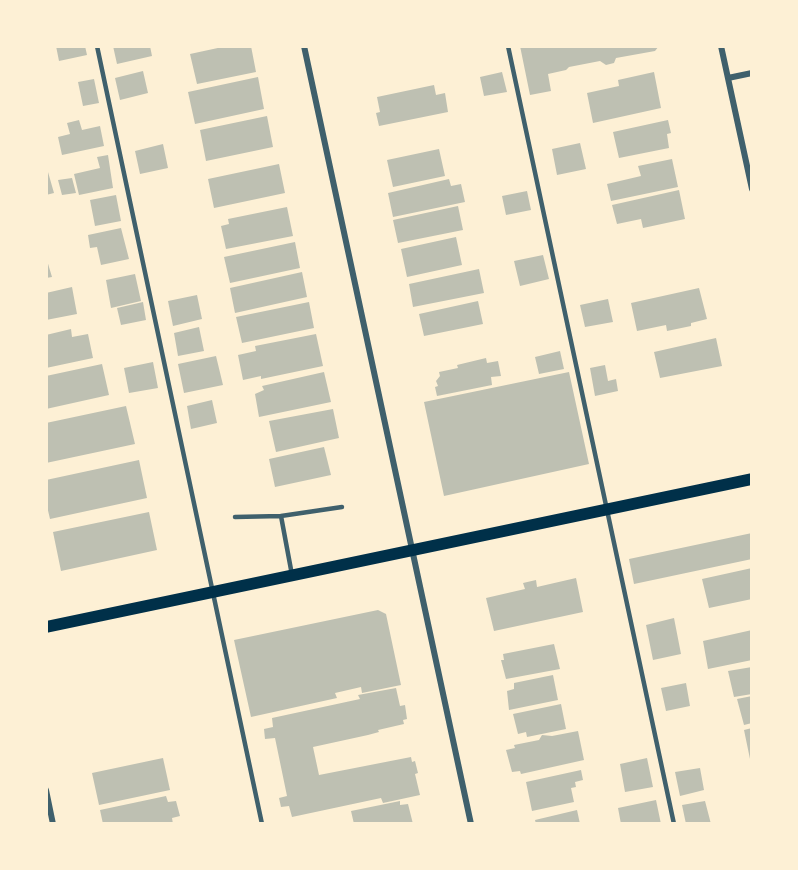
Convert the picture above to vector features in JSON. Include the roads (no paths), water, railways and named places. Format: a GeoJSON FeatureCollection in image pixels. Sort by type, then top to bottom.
{"type":"FeatureCollection","features":[{"type":"Feature","properties":{"kind":"main road"},"geometry":{"type":"LineString","coordinates":[[46,627],[752,479]]}},
{"type":"Feature","properties":{"kind":"street"},"geometry":{"type":"LineString","coordinates":[[304,46],[471,824]]}},
{"type":"Feature","properties":{"kind":"street"},"geometry":{"type":"LineString","coordinates":[[722,46],[752,189]]}},
{"type":"Feature","properties":{"kind":"street"},"geometry":{"type":"LineString","coordinates":[[728,78],[752,73]]}},
{"type":"Feature","properties":{"kind":"street"},"geometry":{"type":"LineString","coordinates":[[46,790],[54,824]]}},
{"type":"Feature","properties":{"kind":"lane"},"geometry":{"type":"LineString","coordinates":[[97,46],[262,824]]}},
{"type":"Feature","properties":{"kind":"lane"},"geometry":{"type":"LineString","coordinates":[[508,46],[674,824]]}},
{"type":"Feature","properties":{"kind":"lane"},"geometry":{"type":"LineString","coordinates":[[236,517],[281,516],[342,507]]}},
{"type":"Feature","properties":{"kind":"lane"},"geometry":{"type":"LineString","coordinates":[[281,516],[292,575]]}}]}
